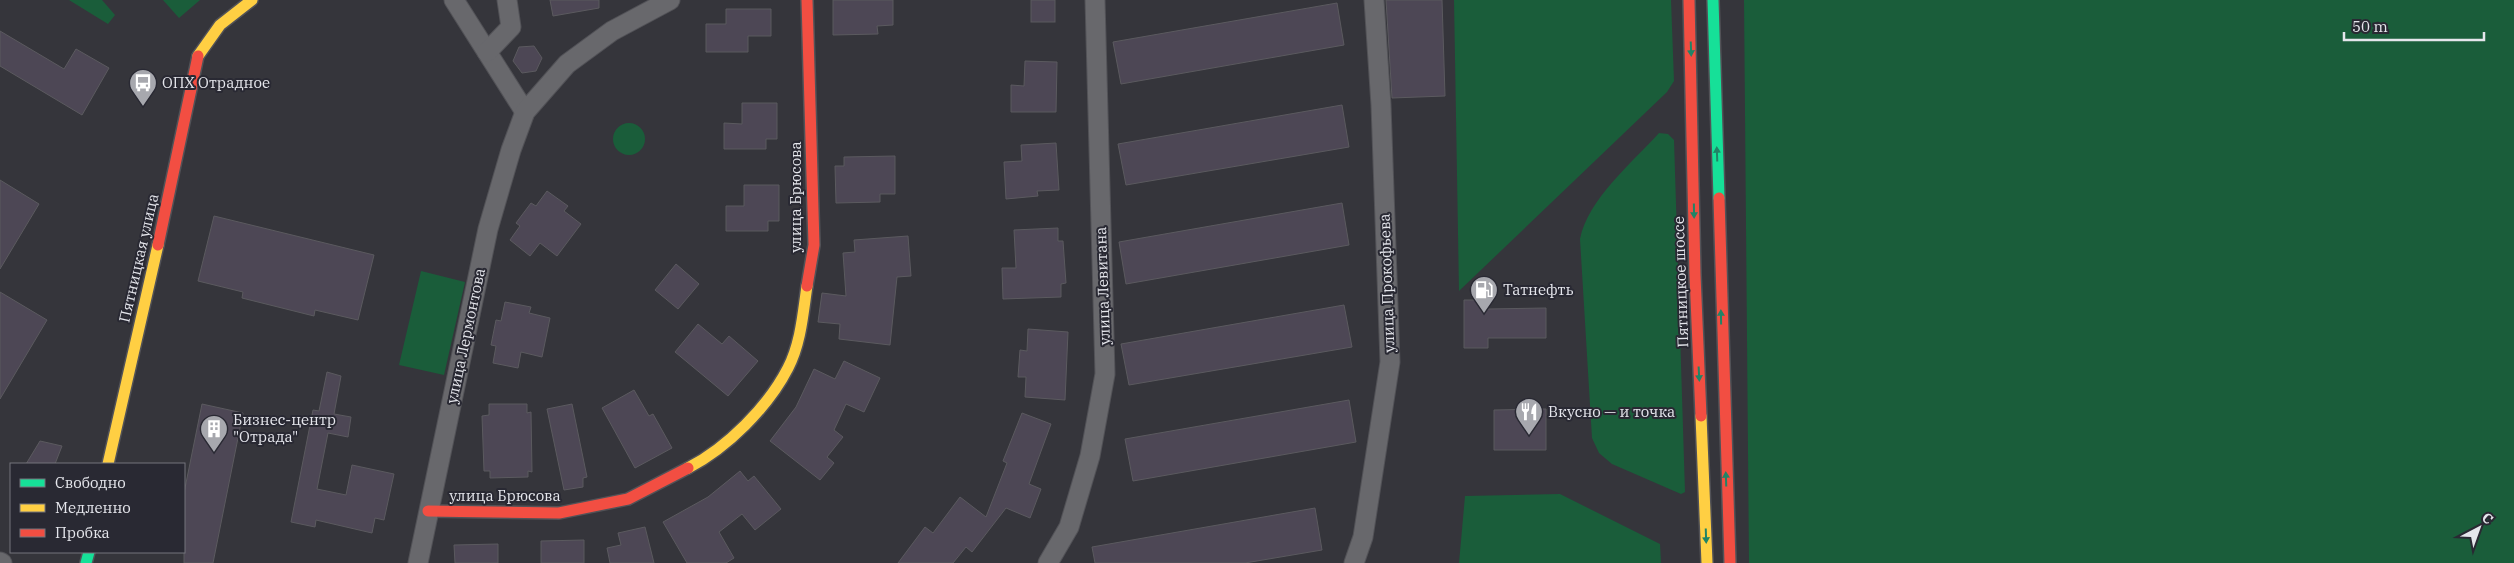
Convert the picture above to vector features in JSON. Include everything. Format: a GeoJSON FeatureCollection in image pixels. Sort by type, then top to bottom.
{"type":"FeatureCollection","features":[{"type":"Feature","properties":{"kind":"street","name":"Пятницкая улица"},"geometry":{"type":"LineString","coordinates":[[108,463],[178,157],[197,58],[204,44],[218,27],[252,0]]}},
{"type":"Feature","properties":{"kind":"street"},"geometry":{"type":"LineString","coordinates":[[454,0],[525,112],[567,64],[612,31],[670,0]]}},
{"type":"Feature","properties":{"kind":"street"},"geometry":{"type":"LineString","coordinates":[[486,52],[511,26],[507,0]]}},
{"type":"Feature","properties":{"kind":"street","name":"улица Брюсова"},"geometry":{"type":"LineString","coordinates":[[428,512],[559,513],[628,499],[698,463],[735,434],[758,411],[788,368],[797,342],[814,245],[807,0]]}},
{"type":"Feature","properties":{"kind":"street","name":"улица Левитана"},"geometry":{"type":"LineString","coordinates":[[1048,563],[1069,527],[1090,456],[1105,374],[1095,0]]}},
{"type":"Feature","properties":{"kind":"street","name":"улица Прокофьева"},"geometry":{"type":"LineString","coordinates":[[1354,563],[1363,537],[1390,362],[1381,105],[1374,0]]}},
{"type":"Feature","properties":{"kind":"street","name":"Пятницкое шоссе"},"geometry":{"type":"LineString","coordinates":[[1689,0],[1695,276],[1707,563]]}},
{"type":"Feature","properties":{"kind":"street"},"geometry":{"type":"LineString","coordinates":[[1713,0],[1730,563]]}},
{"type":"Feature","properties":{"kind":"street","name":"улица Лермонтова"},"geometry":{"type":"LineString","coordinates":[[418,563],[488,229],[511,150],[525,112]]}},
{"type":"Feature","properties":{"kind":"green space"},"geometry":{"type":"Polygon","coordinates":[[[69,0],[102,0],[115,15],[108,24],[69,0]]]}},
{"type":"Feature","properties":{"kind":"green space"},"geometry":{"type":"Polygon","coordinates":[[[163,0],[200,0],[179,18],[163,0]]]}},
{"type":"Feature","properties":{"kind":"green space"},"geometry":{"type":"Polygon","coordinates":[[[1454,0],[1671,0],[1674,81],[1667,92],[1459,291],[1454,0]]]}},
{"type":"Feature","properties":{"kind":"green space"},"geometry":{"type":"Polygon","coordinates":[[[1744,0],[2514,0],[2514,563],[1749,563],[1744,0]]]}},
{"type":"Feature","properties":{"kind":"green space"},"geometry":{"type":"Polygon","coordinates":[[[629,123],[635,124],[640,128],[644,133],[644,145],[640,150],[635,154],[629,155],[623,154],[618,150],[614,145],[613,139],[614,133],[618,128],[623,124],[629,123]]]}},
{"type":"Feature","properties":{"kind":"green space"},"geometry":{"type":"Polygon","coordinates":[[[1659,133],[1668,134],[1674,140],[1685,492],[1681,494],[1612,464],[1599,453],[1592,438],[1580,239],[1585,224],[1601,196],[1659,133]]]}},
{"type":"Feature","properties":{"kind":"green space"},"geometry":{"type":"Polygon","coordinates":[[[421,271],[465,282],[444,375],[399,365],[421,271]]]}},
{"type":"Feature","properties":{"kind":"green space"},"geometry":{"type":"Polygon","coordinates":[[[1560,494],[1660,544],[1661,563],[1459,563],[1465,496],[1560,494]]]}},
{"type":"Feature","properties":{"kind":"building"},"geometry":{"type":"Polygon","coordinates":[[[550,0],[599,0],[599,8],[553,16],[550,0]]]}},
{"type":"Feature","properties":{"kind":"building"},"geometry":{"type":"Polygon","coordinates":[[[833,0],[893,0],[893,25],[877,26],[878,34],[833,35],[833,0]]]}},
{"type":"Feature","properties":{"kind":"building"},"geometry":{"type":"Polygon","coordinates":[[[1031,0],[1055,0],[1055,22],[1031,22],[1031,0]]]}},
{"type":"Feature","properties":{"kind":"building"},"geometry":{"type":"Polygon","coordinates":[[[1386,0],[1442,0],[1445,96],[1392,98],[1386,0]]]}},
{"type":"Feature","properties":{"kind":"building"},"geometry":{"type":"Polygon","coordinates":[[[1337,3],[1344,45],[1121,84],[1113,42],[1337,3]]]}},
{"type":"Feature","properties":{"kind":"building"},"geometry":{"type":"Polygon","coordinates":[[[726,9],[771,9],[771,36],[748,36],[748,52],[706,52],[706,24],[726,24],[726,9]]]}},
{"type":"Feature","properties":{"kind":"building"},"geometry":{"type":"Polygon","coordinates":[[[0,31],[64,69],[76,49],[109,68],[82,115],[0,66],[0,31]]]}},
{"type":"Feature","properties":{"kind":"building"},"geometry":{"type":"Polygon","coordinates":[[[534,46],[542,58],[536,71],[522,73],[513,61],[519,47],[534,46]]]}},
{"type":"Feature","properties":{"kind":"building"},"geometry":{"type":"Polygon","coordinates":[[[1025,61],[1057,62],[1056,112],[1011,112],[1011,85],[1024,86],[1025,61]]]}},
{"type":"Feature","properties":{"kind":"building"},"geometry":{"type":"Polygon","coordinates":[[[742,103],[777,103],[777,139],[766,139],[766,149],[724,149],[724,123],[742,124],[742,103]]]}},
{"type":"Feature","properties":{"kind":"building"},"geometry":{"type":"Polygon","coordinates":[[[1342,105],[1349,147],[1126,185],[1118,144],[1342,105]]]}},
{"type":"Feature","properties":{"kind":"building"},"geometry":{"type":"Polygon","coordinates":[[[1056,143],[1059,190],[1037,191],[1038,196],[1006,199],[1004,162],[1022,161],[1021,145],[1056,143]]]}},
{"type":"Feature","properties":{"kind":"building"},"geometry":{"type":"Polygon","coordinates":[[[895,156],[895,194],[880,194],[880,202],[836,203],[835,166],[844,166],[844,157],[895,156]]]}},
{"type":"Feature","properties":{"kind":"building"},"geometry":{"type":"Polygon","coordinates":[[[0,180],[39,204],[0,269],[0,180]]]}},
{"type":"Feature","properties":{"kind":"building"},"geometry":{"type":"Polygon","coordinates":[[[744,185],[779,185],[779,221],[768,221],[768,231],[726,231],[726,206],[744,206],[744,185]]]}},
{"type":"Feature","properties":{"kind":"building"},"geometry":{"type":"Polygon","coordinates":[[[547,191],[568,206],[564,211],[581,224],[557,256],[540,243],[530,256],[510,240],[520,226],[516,223],[531,203],[536,206],[547,191]]]}},
{"type":"Feature","properties":{"kind":"building"},"geometry":{"type":"Polygon","coordinates":[[[1342,203],[1349,245],[1126,284],[1119,242],[1342,203]]]}},
{"type":"Feature","properties":{"kind":"building"},"geometry":{"type":"Polygon","coordinates":[[[214,216],[374,255],[358,320],[315,310],[314,316],[242,298],[243,292],[198,281],[214,216]]]}},
{"type":"Feature","properties":{"kind":"building"},"geometry":{"type":"Polygon","coordinates":[[[1058,228],[1058,241],[1063,241],[1066,283],[1061,284],[1061,297],[1003,299],[1002,268],[1016,268],[1014,230],[1058,228]]]}},
{"type":"Feature","properties":{"kind":"building"},"geometry":{"type":"Polygon","coordinates":[[[908,236],[911,276],[897,277],[890,345],[839,339],[840,324],[818,322],[822,293],[846,296],[843,253],[855,252],[854,240],[908,236]]]}},
{"type":"Feature","properties":{"kind":"building"},"geometry":{"type":"Polygon","coordinates":[[[676,264],[699,284],[678,309],[655,290],[676,264]]]}},
{"type":"Feature","properties":{"kind":"building"},"geometry":{"type":"Polygon","coordinates":[[[0,292],[47,320],[0,399],[0,292]]]}},
{"type":"Feature","properties":{"kind":"building"},"geometry":{"type":"Polygon","coordinates":[[[1464,300],[1488,300],[1488,309],[1546,308],[1546,338],[1488,338],[1488,348],[1464,348],[1464,300]]]}},
{"type":"Feature","properties":{"kind":"building"},"geometry":{"type":"Polygon","coordinates":[[[505,302],[531,307],[529,313],[550,318],[542,357],[521,352],[518,368],[493,363],[496,346],[491,345],[496,320],[501,321],[505,302]]]}},
{"type":"Feature","properties":{"kind":"building"},"geometry":{"type":"Polygon","coordinates":[[[1344,305],[1352,347],[1129,385],[1121,344],[1344,305]]]}},
{"type":"Feature","properties":{"kind":"building"},"geometry":{"type":"Polygon","coordinates":[[[698,324],[722,344],[729,336],[758,361],[728,396],[675,352],[698,324]]]}},
{"type":"Feature","properties":{"kind":"building"},"geometry":{"type":"Polygon","coordinates":[[[1028,329],[1068,332],[1065,400],[1025,397],[1026,377],[1018,377],[1020,350],[1027,351],[1028,329]]]}},
{"type":"Feature","properties":{"kind":"building"},"geometry":{"type":"Polygon","coordinates":[[[844,361],[880,378],[864,412],[846,404],[834,430],[843,437],[827,457],[834,463],[820,480],[770,441],[796,407],[814,369],[835,379],[844,361]]]}},
{"type":"Feature","properties":{"kind":"building"},"geometry":{"type":"Polygon","coordinates":[[[327,372],[341,376],[334,414],[351,417],[348,437],[328,433],[317,489],[346,495],[352,465],[394,474],[384,520],[375,518],[372,533],[316,520],[315,527],[291,522],[313,410],[319,411],[327,372]]]}},
{"type":"Feature","properties":{"kind":"building"},"geometry":{"type":"Polygon","coordinates":[[[634,390],[649,416],[653,414],[672,448],[635,468],[602,408],[634,390]]]}},
{"type":"Feature","properties":{"kind":"building"},"geometry":{"type":"Polygon","coordinates":[[[1349,400],[1356,442],[1133,481],[1125,439],[1349,400]]]}},
{"type":"Feature","properties":{"kind":"building","name":"Бизнес-центр \"Отрада\""},"geometry":{"type":"Polygon","coordinates":[[[202,404],[243,413],[213,563],[184,563],[185,488],[202,404]]]}},
{"type":"Feature","properties":{"kind":"building"},"geometry":{"type":"Polygon","coordinates":[[[489,404],[527,404],[527,413],[531,412],[532,472],[528,471],[528,477],[490,478],[490,471],[484,471],[482,416],[489,415],[489,404]]]}},
{"type":"Feature","properties":{"kind":"building"},"geometry":{"type":"Polygon","coordinates":[[[572,404],[587,477],[583,478],[583,487],[564,490],[547,409],[572,404]]]}},
{"type":"Feature","properties":{"kind":"building"},"geometry":{"type":"Polygon","coordinates":[[[1546,409],[1546,450],[1494,450],[1494,410],[1546,409]]]}},
{"type":"Feature","properties":{"kind":"building"},"geometry":{"type":"Polygon","coordinates":[[[1022,413],[1051,424],[1029,484],[1041,489],[1030,518],[1006,508],[972,552],[966,547],[953,563],[898,563],[925,527],[933,533],[960,497],[986,517],[1007,463],[1003,461],[1022,413]]]}},
{"type":"Feature","properties":{"kind":"building"},"geometry":{"type":"Polygon","coordinates":[[[40,441],[62,446],[55,463],[27,463],[40,441]]]}},
{"type":"Feature","properties":{"kind":"building"},"geometry":{"type":"Polygon","coordinates":[[[740,471],[748,481],[754,476],[781,509],[755,530],[742,514],[719,532],[734,558],[726,563],[687,563],[663,522],[708,497],[740,471]]]}},
{"type":"Feature","properties":{"kind":"building"},"geometry":{"type":"Polygon","coordinates":[[[1315,508],[1322,550],[1245,563],[1095,563],[1092,547],[1315,508]]]}},
{"type":"Feature","properties":{"kind":"building"},"geometry":{"type":"Polygon","coordinates":[[[645,527],[654,563],[610,563],[607,548],[621,545],[618,533],[645,527]]]}},
{"type":"Feature","properties":{"kind":"building"},"geometry":{"type":"Polygon","coordinates":[[[584,540],[584,563],[541,563],[541,541],[584,540]]]}},
{"type":"Feature","properties":{"kind":"building"},"geometry":{"type":"Polygon","coordinates":[[[498,544],[498,563],[455,563],[454,545],[498,544]]]}},
{"type":"Feature","properties":{"kind":"traffic: fast"},"geometry":{"type":"LineString","coordinates":[[1713,0],[1719,198]]}},
{"type":"Feature","properties":{"kind":"traffic: fast"},"geometry":{"type":"LineString","coordinates":[[86,563],[89,553]]}},
{"type":"Feature","properties":{"kind":"traffic: slow"},"geometry":{"type":"LineString","coordinates":[[198,56],[220,25],[252,0]]}},
{"type":"Feature","properties":{"kind":"traffic: slow"},"geometry":{"type":"LineString","coordinates":[[108,463],[158,245]]}},
{"type":"Feature","properties":{"kind":"traffic: slow"},"geometry":{"type":"LineString","coordinates":[[688,468],[703,460],[732,438],[758,412],[780,383],[796,348],[807,286]]}},
{"type":"Feature","properties":{"kind":"traffic: slow"},"geometry":{"type":"LineString","coordinates":[[1701,416],[1707,563]]}},
{"type":"Feature","properties":{"kind":"traffic: jam"},"geometry":{"type":"LineString","coordinates":[[807,0],[814,245],[807,286]]}},
{"type":"Feature","properties":{"kind":"traffic: jam"},"geometry":{"type":"LineString","coordinates":[[1689,0],[1695,275],[1701,416]]}},
{"type":"Feature","properties":{"kind":"traffic: jam"},"geometry":{"type":"LineString","coordinates":[[158,245],[198,56]]}},
{"type":"Feature","properties":{"kind":"traffic: jam"},"geometry":{"type":"LineString","coordinates":[[1719,198],[1730,563]]}},
{"type":"Feature","properties":{"kind":"traffic: jam"},"geometry":{"type":"LineString","coordinates":[[428,511],[559,513],[628,499],[688,468]]}},
{"type":"Feature","properties":{"kind":"place","name":"ОПХ Отрадное"},"geometry":{"type":"Point","coordinates":[143,107]}},
{"type":"Feature","properties":{"kind":"place","name":"Татнефть"},"geometry":{"type":"Point","coordinates":[1484,314]}},
{"type":"Feature","properties":{"kind":"place","name":"Вкусно — и точка"},"geometry":{"type":"Point","coordinates":[1529,436]}},
{"type":"Feature","properties":{"kind":"place","name":"Бизнес-центр \"Отрада\""},"geometry":{"type":"Point","coordinates":[214,453]}}]}
